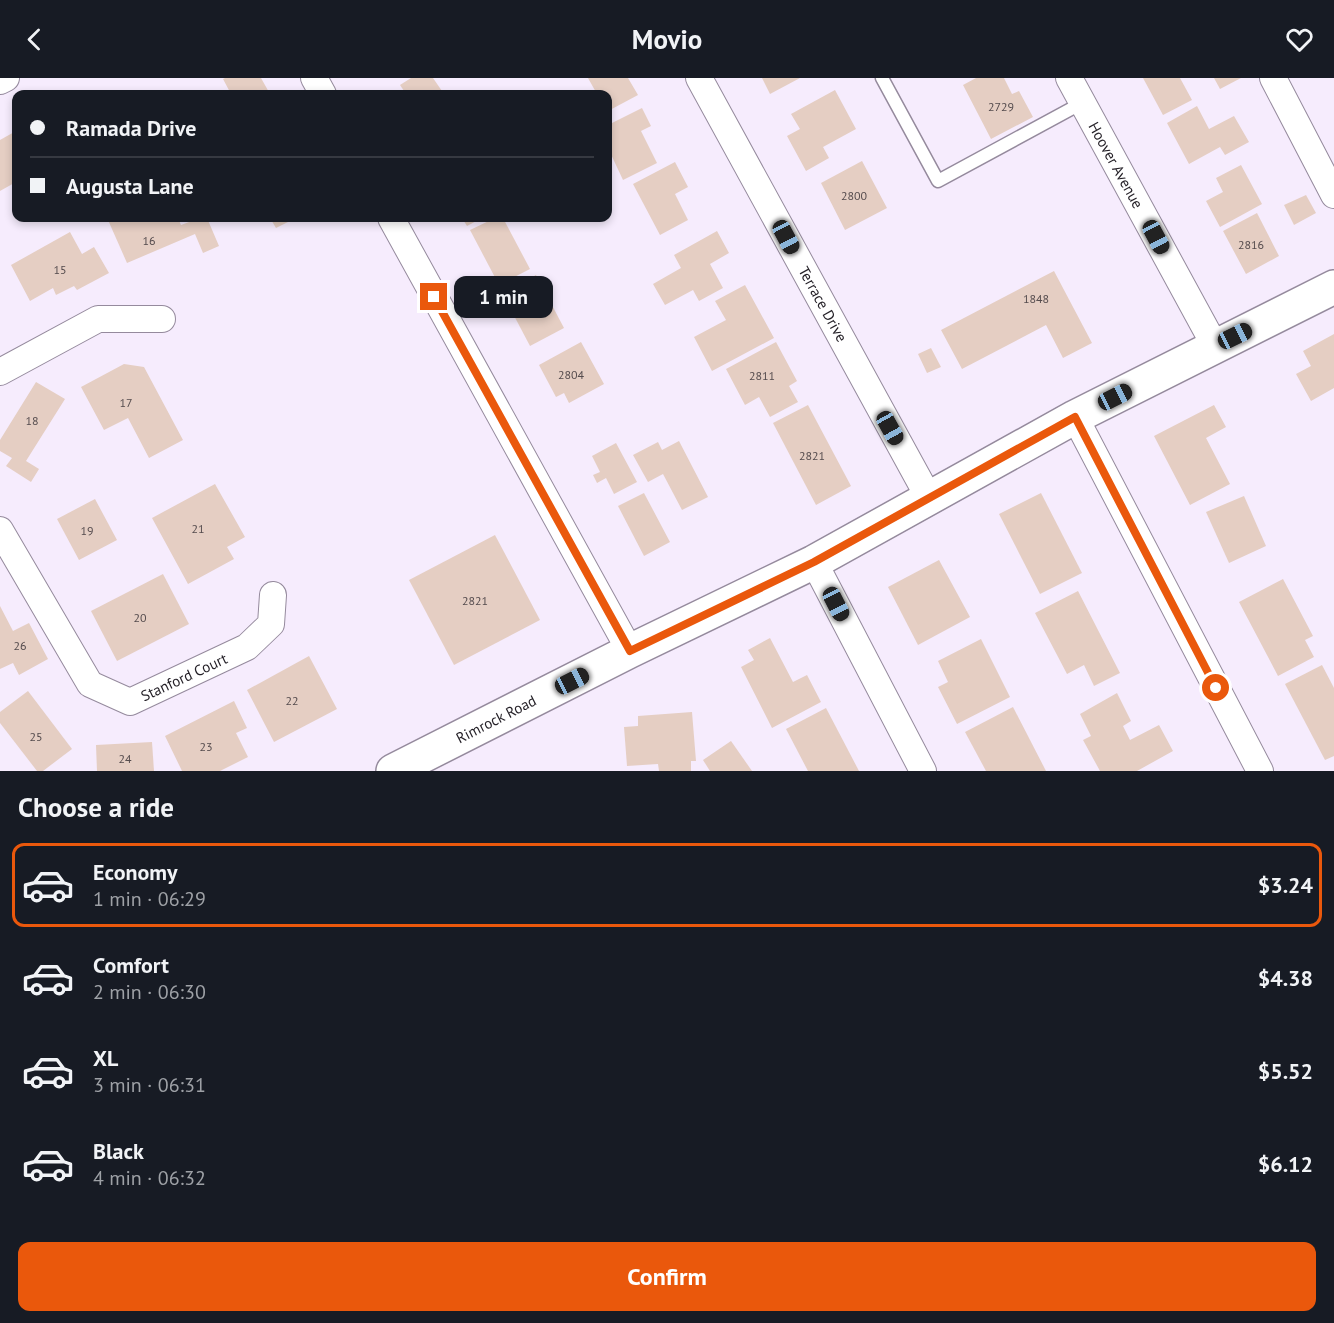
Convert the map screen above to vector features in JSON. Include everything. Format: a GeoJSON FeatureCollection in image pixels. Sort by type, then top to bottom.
{"type":"FeatureCollection","features":[{"type":"Feature","properties":{"kind":"main road","name":"Rimrock Road"},"geometry":{"type":"LineString","coordinates":[[393,771],[630,651],[814,562],[1075,417],[1334,287]]}},
{"type":"Feature","properties":{"kind":"street"},"geometry":{"type":"LineString","coordinates":[[0,81],[6,78]]}},
{"type":"Feature","properties":{"kind":"street","name":"Terrace Drive"},"geometry":{"type":"LineString","coordinates":[[699,78],[929,498]]}},
{"type":"Feature","properties":{"kind":"street","name":"Hoover Avenue"},"geometry":{"type":"LineString","coordinates":[[1068,78],[1215,346]]}},
{"type":"Feature","properties":{"kind":"street"},"geometry":{"type":"LineString","coordinates":[[1274,78],[1334,195]]}},
{"type":"Feature","properties":{"kind":"street"},"geometry":{"type":"LineString","coordinates":[[393,222],[630,651]]}},
{"type":"Feature","properties":{"kind":"street"},"geometry":{"type":"LineString","coordinates":[[0,372],[98,319],[162,319]]}},
{"type":"Feature","properties":{"kind":"street"},"geometry":{"type":"LineString","coordinates":[[1075,417],[1260,771]]}},
{"type":"Feature","properties":{"kind":"street","name":"Stanford Court"},"geometry":{"type":"LineString","coordinates":[[1,534],[90,684],[130,702],[247,647],[272,624],[273,596]]}},
{"type":"Feature","properties":{"kind":"street"},"geometry":{"type":"LineString","coordinates":[[814,562],[923,771]]}},
{"type":"Feature","properties":{"kind":"lane"},"geometry":{"type":"LineString","coordinates":[[882,78],[938,181],[1082,103]]}},
{"type":"Feature","properties":{"kind":"building"},"geometry":{"type":"Polygon","coordinates":[[[261,78],[268,90],[229,90],[223,79],[261,78]]]}},
{"type":"Feature","properties":{"kind":"building"},"geometry":{"type":"Polygon","coordinates":[[[411,78],[433,78],[441,90],[403,90],[400,85],[411,78]]]}},
{"type":"Feature","properties":{"kind":"building"},"geometry":{"type":"Polygon","coordinates":[[[588,78],[628,78],[638,95],[612,109],[612,90],[595,90],[588,78]]]}},
{"type":"Feature","properties":{"kind":"building"},"geometry":{"type":"Polygon","coordinates":[[[762,78],[800,78],[770,94],[762,78]]]}},
{"type":"Feature","properties":{"kind":"building"},"geometry":{"type":"Polygon","coordinates":[[[976,78],[1004,78],[1012,94],[1019,91],[1033,117],[991,139],[963,85],[976,78]]]}},
{"type":"Feature","properties":{"kind":"building"},"geometry":{"type":"Polygon","coordinates":[[[1143,78],[1180,78],[1192,100],[1163,115],[1143,78]]]}},
{"type":"Feature","properties":{"kind":"building"},"geometry":{"type":"Polygon","coordinates":[[[1214,78],[1241,78],[1220,89],[1214,78]]]}},
{"type":"Feature","properties":{"kind":"building"},"geometry":{"type":"Polygon","coordinates":[[[835,90],[856,129],[823,147],[829,158],[806,171],[787,136],[800,129],[791,114],[835,90]]]}},
{"type":"Feature","properties":{"kind":"building"},"geometry":{"type":"Polygon","coordinates":[[[1197,106],[1209,129],[1234,116],[1249,142],[1225,155],[1220,147],[1189,164],[1167,123],[1197,106]]]}},
{"type":"Feature","properties":{"kind":"building"},"geometry":{"type":"Polygon","coordinates":[[[642,108],[651,126],[641,131],[657,163],[623,180],[612,157],[612,123],[642,108]]]}},
{"type":"Feature","properties":{"kind":"building"},"geometry":{"type":"Polygon","coordinates":[[[12,133],[12,184],[0,191],[0,140],[12,133]]]}},
{"type":"Feature","properties":{"kind":"building"},"geometry":{"type":"Polygon","coordinates":[[[862,161],[887,208],[845,230],[821,183],[862,161]]]}},
{"type":"Feature","properties":{"kind":"building"},"geometry":{"type":"Polygon","coordinates":[[[675,162],[688,187],[675,194],[688,220],[660,235],[633,184],[675,162]]]}},
{"type":"Feature","properties":{"kind":"building"},"geometry":{"type":"Polygon","coordinates":[[[1241,165],[1262,204],[1220,227],[1206,201],[1223,192],[1216,178],[1241,165]]]}},
{"type":"Feature","properties":{"kind":"building"},"geometry":{"type":"Polygon","coordinates":[[[1306,195],[1316,213],[1294,225],[1284,205],[1306,195]]]}},
{"type":"Feature","properties":{"kind":"building"},"geometry":{"type":"Polygon","coordinates":[[[1257,213],[1279,256],[1246,274],[1223,231],[1257,213]]]}},
{"type":"Feature","properties":{"kind":"building"},"geometry":{"type":"Polygon","coordinates":[[[109,222],[180,222],[181,225],[189,222],[209,222],[219,246],[203,253],[195,234],[127,263],[109,222]]]}},
{"type":"Feature","properties":{"kind":"building"},"geometry":{"type":"Polygon","coordinates":[[[272,222],[288,222],[276,228],[272,222]]]}},
{"type":"Feature","properties":{"kind":"building"},"geometry":{"type":"Polygon","coordinates":[[[487,222],[505,222],[530,269],[499,285],[470,230],[487,222]]]}},
{"type":"Feature","properties":{"kind":"building"},"geometry":{"type":"Polygon","coordinates":[[[717,231],[729,253],[710,264],[723,288],[699,301],[693,290],[665,305],[653,284],[681,268],[674,255],[717,231]]]}},
{"type":"Feature","properties":{"kind":"building"},"geometry":{"type":"Polygon","coordinates":[[[70,232],[82,254],[94,247],[109,273],[77,290],[74,286],[56,295],[53,288],[30,301],[11,265],[70,232]]]}},
{"type":"Feature","properties":{"kind":"building"},"geometry":{"type":"Polygon","coordinates":[[[1054,271],[1092,343],[1063,358],[1046,325],[962,369],[941,330],[1054,271]]]}},
{"type":"Feature","properties":{"kind":"building"},"geometry":{"type":"Polygon","coordinates":[[[536,275],[564,328],[530,346],[502,293],[536,275]]]}},
{"type":"Feature","properties":{"kind":"building"},"geometry":{"type":"Polygon","coordinates":[[[745,285],[774,338],[712,371],[694,337],[726,320],[715,301],[745,285]]]}},
{"type":"Feature","properties":{"kind":"building"},"geometry":{"type":"Polygon","coordinates":[[[1334,334],[1334,388],[1311,401],[1296,374],[1311,366],[1303,351],[1334,334]]]}},
{"type":"Feature","properties":{"kind":"building"},"geometry":{"type":"Polygon","coordinates":[[[581,342],[604,384],[569,403],[564,393],[556,397],[539,365],[581,342]]]}},
{"type":"Feature","properties":{"kind":"building"},"geometry":{"type":"Polygon","coordinates":[[[776,342],[797,381],[789,386],[798,402],[770,417],[759,397],[745,405],[726,369],[776,342]]]}},
{"type":"Feature","properties":{"kind":"building"},"geometry":{"type":"Polygon","coordinates":[[[931,348],[941,367],[927,373],[918,354],[931,348]]]}},
{"type":"Feature","properties":{"kind":"building"},"geometry":{"type":"Polygon","coordinates":[[[124,364],[144,367],[183,440],[149,458],[128,418],[104,430],[81,387],[124,364]]]}},
{"type":"Feature","properties":{"kind":"building"},"geometry":{"type":"Polygon","coordinates":[[[36,382],[65,399],[26,461],[39,469],[31,482],[6,466],[12,458],[0,451],[0,440],[36,382]]]}},
{"type":"Feature","properties":{"kind":"building"},"geometry":{"type":"Polygon","coordinates":[[[808,405],[851,486],[816,505],[773,423],[808,405]]]}},
{"type":"Feature","properties":{"kind":"building"},"geometry":{"type":"Polygon","coordinates":[[[1214,405],[1226,427],[1206,438],[1230,484],[1190,505],[1154,436],[1214,405]]]}},
{"type":"Feature","properties":{"kind":"building"},"geometry":{"type":"Polygon","coordinates":[[[679,441],[708,497],[682,510],[663,474],[648,482],[633,455],[658,442],[662,450],[679,441]]]}},
{"type":"Feature","properties":{"kind":"building"},"geometry":{"type":"Polygon","coordinates":[[[616,443],[637,482],[614,494],[606,478],[597,483],[593,475],[600,472],[592,456],[616,443]]]}},
{"type":"Feature","properties":{"kind":"building"},"geometry":{"type":"Polygon","coordinates":[[[215,484],[245,537],[227,547],[234,559],[188,584],[152,518],[215,484]]]}},
{"type":"Feature","properties":{"kind":"building"},"geometry":{"type":"Polygon","coordinates":[[[644,493],[670,542],[644,556],[618,506],[644,493]]]}},
{"type":"Feature","properties":{"kind":"building"},"geometry":{"type":"Polygon","coordinates":[[[1041,493],[1082,573],[1040,594],[999,514],[1041,493]]]}},
{"type":"Feature","properties":{"kind":"building"},"geometry":{"type":"Polygon","coordinates":[[[1244,496],[1266,546],[1229,563],[1206,512],[1244,496]]]}},
{"type":"Feature","properties":{"kind":"building"},"geometry":{"type":"Polygon","coordinates":[[[95,499],[117,540],[79,560],[57,519],[95,499]]]}},
{"type":"Feature","properties":{"kind":"building"},"geometry":{"type":"Polygon","coordinates":[[[495,535],[540,620],[454,665],[409,580],[495,535]]]}},
{"type":"Feature","properties":{"kind":"building"},"geometry":{"type":"Polygon","coordinates":[[[939,560],[970,617],[918,645],[888,587],[939,560]]]}},
{"type":"Feature","properties":{"kind":"building"},"geometry":{"type":"Polygon","coordinates":[[[163,574],[189,624],[117,661],[91,611],[163,574]]]}},
{"type":"Feature","properties":{"kind":"building"},"geometry":{"type":"Polygon","coordinates":[[[1283,579],[1313,636],[1305,640],[1314,657],[1278,676],[1239,602],[1283,579]]]}},
{"type":"Feature","properties":{"kind":"building"},"geometry":{"type":"Polygon","coordinates":[[[1078,591],[1120,673],[1094,686],[1084,665],[1067,674],[1035,613],[1078,591]]]}},
{"type":"Feature","properties":{"kind":"building"},"geometry":{"type":"Polygon","coordinates":[[[0,606],[13,631],[29,623],[48,659],[19,675],[13,663],[0,669],[0,606]]]}},
{"type":"Feature","properties":{"kind":"building"},"geometry":{"type":"Polygon","coordinates":[[[770,638],[793,682],[807,675],[821,702],[772,728],[741,667],[754,660],[748,650],[770,638]]]}},
{"type":"Feature","properties":{"kind":"building"},"geometry":{"type":"Polygon","coordinates":[[[981,639],[1010,697],[957,724],[938,687],[948,682],[938,661],[981,639]]]}},
{"type":"Feature","properties":{"kind":"building"},"geometry":{"type":"Polygon","coordinates":[[[309,656],[337,709],[274,742],[247,690],[309,656]]]}},
{"type":"Feature","properties":{"kind":"building"},"geometry":{"type":"Polygon","coordinates":[[[1322,665],[1334,688],[1334,756],[1325,760],[1285,684],[1322,665]]]}},
{"type":"Feature","properties":{"kind":"building"},"geometry":{"type":"Polygon","coordinates":[[[28,691],[72,749],[43,771],[37,771],[0,723],[0,712],[28,691]]]}},
{"type":"Feature","properties":{"kind":"building"},"geometry":{"type":"Polygon","coordinates":[[[1117,693],[1131,721],[1123,726],[1130,740],[1159,725],[1173,751],[1137,771],[1100,771],[1083,740],[1091,736],[1080,714],[1117,693]]]}},
{"type":"Feature","properties":{"kind":"building"},"geometry":{"type":"Polygon","coordinates":[[[234,701],[247,728],[236,733],[248,757],[220,771],[182,771],[165,736],[234,701]]]}},
{"type":"Feature","properties":{"kind":"building"},"geometry":{"type":"Polygon","coordinates":[[[1013,707],[1046,771],[986,771],[965,732],[1013,707]]]}},
{"type":"Feature","properties":{"kind":"building"},"geometry":{"type":"Polygon","coordinates":[[[826,708],[859,771],[808,771],[786,729],[826,708]]]}},
{"type":"Feature","properties":{"kind":"building"},"geometry":{"type":"Polygon","coordinates":[[[692,712],[696,761],[691,761],[691,771],[659,771],[658,764],[627,766],[624,727],[638,726],[638,716],[692,712]]]}},
{"type":"Feature","properties":{"kind":"building"},"geometry":{"type":"Polygon","coordinates":[[[731,741],[752,771],[710,771],[703,760],[731,741]]]}},
{"type":"Feature","properties":{"kind":"building"},"geometry":{"type":"Polygon","coordinates":[[[152,742],[154,771],[97,771],[96,745],[152,742]]]}},
{"type":"Feature","properties":{"kind":"route"},"geometry":{"type":"LineString","coordinates":[[434,297],[630,651],[814,562],[1075,417],[1216,688]]}}]}
